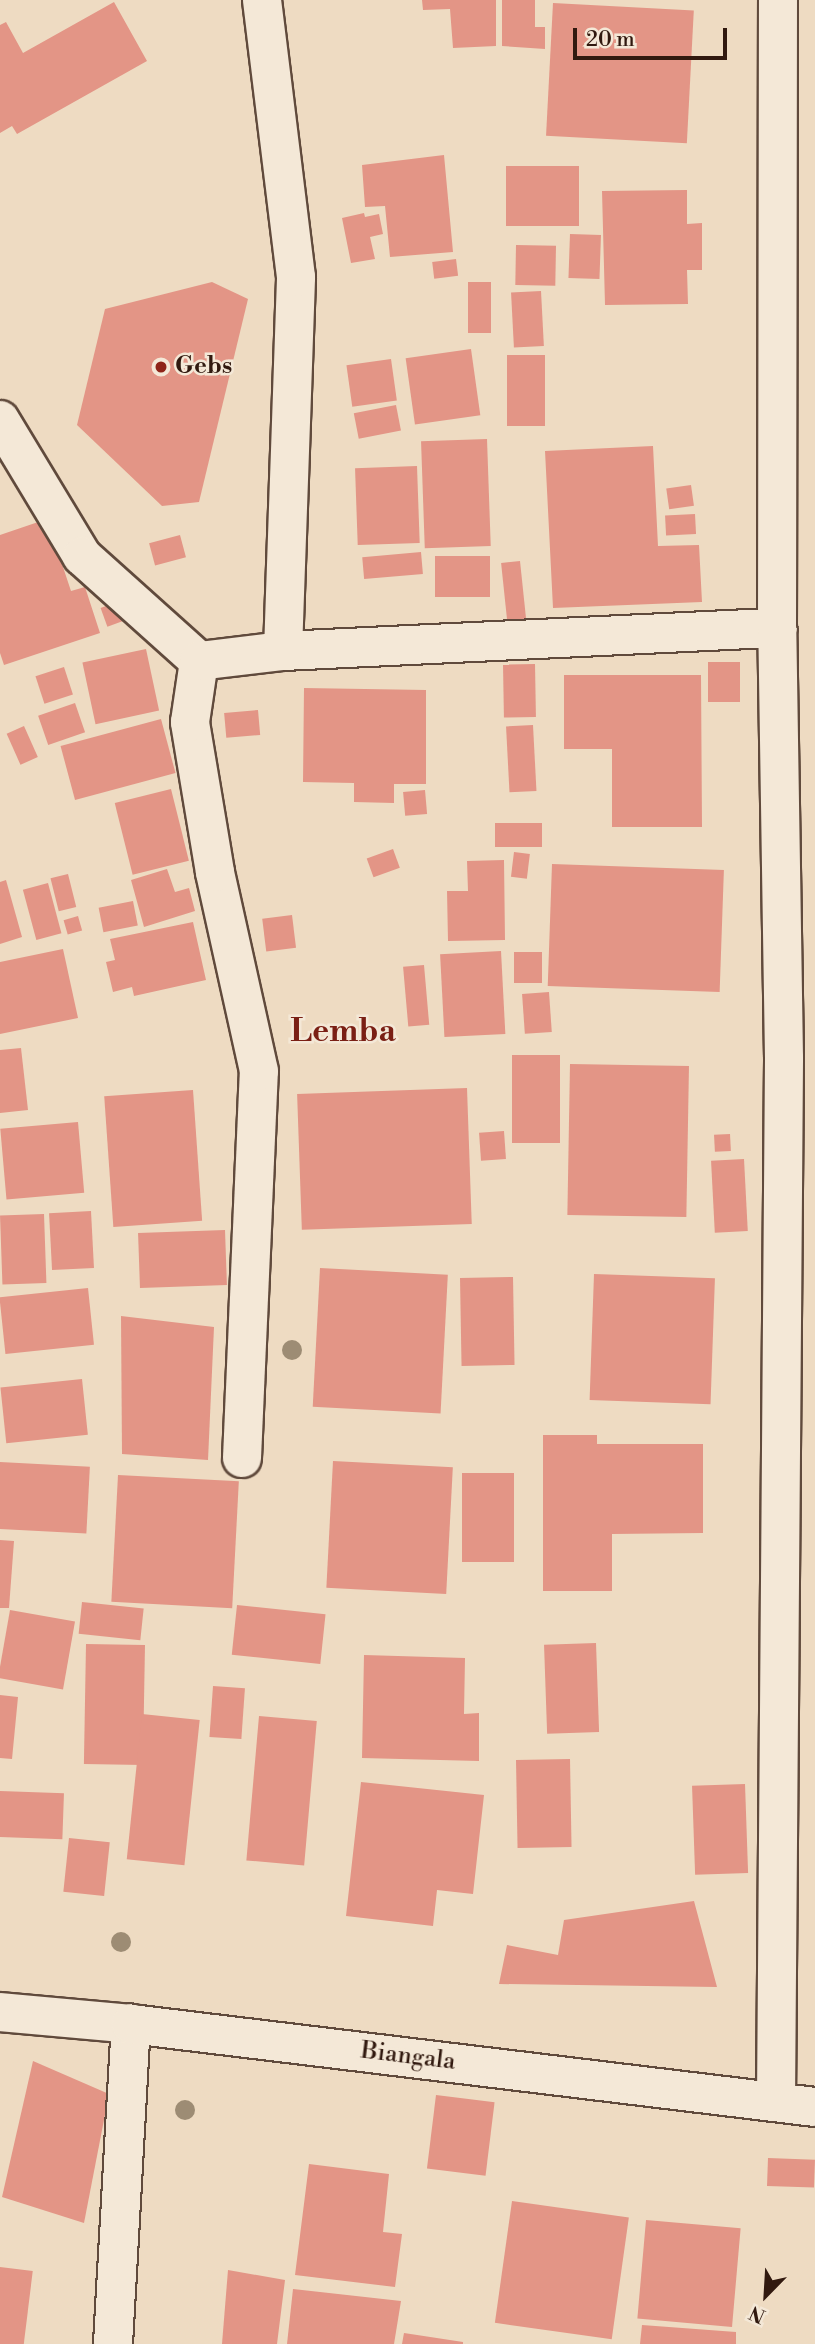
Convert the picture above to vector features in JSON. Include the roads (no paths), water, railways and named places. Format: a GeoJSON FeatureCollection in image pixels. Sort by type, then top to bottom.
{"type":"FeatureCollection","features":[{"type":"Feature","properties":{"kind":"street"},"geometry":{"type":"LineString","coordinates":[[262,0],[296,277],[283,651]]}},
{"type":"Feature","properties":{"kind":"street"},"geometry":{"type":"LineString","coordinates":[[776,2102],[800,1058],[777,628],[778,0]]}},
{"type":"Feature","properties":{"kind":"street"},"geometry":{"type":"LineString","coordinates":[[0,420],[82,556],[199,661],[283,651],[777,628]]}},
{"type":"Feature","properties":{"kind":"street"},"geometry":{"type":"LineString","coordinates":[[199,661],[190,722],[195,762],[259,1071],[242,1458]]}},
{"type":"Feature","properties":{"kind":"street","name":"Biangala"},"geometry":{"type":"LineString","coordinates":[[0,2012],[131,2024],[815,2108]]}},
{"type":"Feature","properties":{"kind":"street"},"geometry":{"type":"LineString","coordinates":[[113,2344],[131,2024]]}},
{"type":"Feature","properties":{"kind":"place","name":"Gebs"},"geometry":{"type":"Point","coordinates":[161,367]}},
{"type":"Feature","properties":{"kind":"district","name":"Lemba"},"geometry":{"type":"Point","coordinates":[343,1031]}}]}
